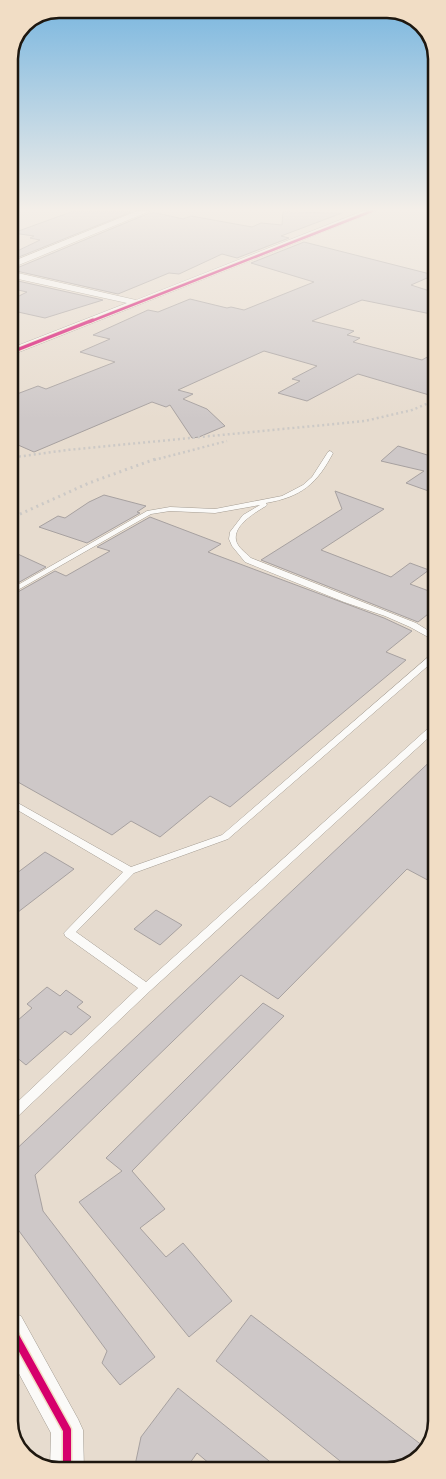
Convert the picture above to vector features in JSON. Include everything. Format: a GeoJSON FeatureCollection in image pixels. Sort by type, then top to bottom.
{"type":"FeatureCollection","features":[{"type":"Feature","properties":{"kind":"street"},"geometry":{"type":"LineString","coordinates":[[36,280],[138,303]]}},
{"type":"Feature","properties":{"kind":"street"},"geometry":{"type":"LineString","coordinates":[[18,350],[197,280]]}},
{"type":"Feature","properties":{"kind":"street"},"geometry":{"type":"LineString","coordinates":[[18,1341],[67,1430],[67,1461]]}},
{"type":"Feature","properties":{"kind":"lane"},"geometry":{"type":"LineString","coordinates":[[18,588],[149,512],[166,509],[208,512],[284,499],[299,491],[324,466],[330,453]]}},
{"type":"Feature","properties":{"kind":"lane"},"geometry":{"type":"LineString","coordinates":[[269,502],[245,516],[237,524],[232,539],[240,554],[248,560],[388,614],[413,625],[428,634]]}},
{"type":"Feature","properties":{"kind":"lane"},"geometry":{"type":"LineString","coordinates":[[146,988],[69,933],[130,871],[225,837],[428,662]]}},
{"type":"Feature","properties":{"kind":"lane"},"geometry":{"type":"LineString","coordinates":[[18,1108],[146,988],[428,733]]}},
{"type":"Feature","properties":{"kind":"lane"},"geometry":{"type":"LineString","coordinates":[[18,806],[130,871]]}},
{"type":"Feature","properties":{"kind":"building"},"geometry":{"type":"Polygon","coordinates":[[[56,280],[152,280],[118,294],[56,280]]]}},
{"type":"Feature","properties":{"kind":"building"},"geometry":{"type":"Polygon","coordinates":[[[307,280],[422,280],[411,285],[428,290],[428,313],[362,300],[312,321],[354,331],[347,335],[360,338],[353,342],[422,360],[428,357],[428,395],[358,374],[307,401],[278,393],[300,381],[292,379],[317,366],[264,351],[178,390],[193,394],[183,399],[207,409],[225,426],[199,437],[192,438],[170,405],[166,407],[152,402],[34,452],[18,445],[18,394],[38,386],[46,389],[115,362],[80,352],[110,339],[93,335],[148,310],[158,312],[190,299],[244,310],[314,282],[307,280]]]}},
{"type":"Feature","properties":{"kind":"building"},"geometry":{"type":"Polygon","coordinates":[[[18,281],[103,300],[45,318],[18,312],[18,296],[27,292],[18,290],[18,281]]]}},
{"type":"Feature","properties":{"kind":"building"},"geometry":{"type":"Polygon","coordinates":[[[398,446],[428,455],[428,491],[406,483],[424,471],[381,461],[398,446]]]}},
{"type":"Feature","properties":{"kind":"building"},"geometry":{"type":"Polygon","coordinates":[[[335,491],[384,509],[321,550],[391,577],[410,563],[428,570],[410,584],[428,591],[428,614],[418,622],[261,560],[342,509],[335,491]]]}},
{"type":"Feature","properties":{"kind":"building"},"geometry":{"type":"Polygon","coordinates":[[[104,495],[146,506],[137,512],[140,513],[87,543],[39,527],[58,516],[65,518],[89,502],[104,495]]]}},
{"type":"Feature","properties":{"kind":"building"},"geometry":{"type":"Polygon","coordinates":[[[150,517],[221,544],[208,552],[384,618],[412,631],[386,652],[406,660],[230,807],[210,796],[160,837],[131,821],[112,835],[18,782],[18,592],[55,571],[66,576],[110,551],[97,547],[150,517]]]}},
{"type":"Feature","properties":{"kind":"building"},"geometry":{"type":"Polygon","coordinates":[[[18,554],[46,567],[18,583],[18,554]]]}},
{"type":"Feature","properties":{"kind":"building"},"geometry":{"type":"Polygon","coordinates":[[[428,763],[428,880],[407,869],[278,999],[241,975],[35,1175],[43,1211],[155,1357],[120,1385],[102,1363],[107,1351],[18,1230],[18,1148],[428,763]]]}},
{"type":"Feature","properties":{"kind":"building"},"geometry":{"type":"Polygon","coordinates":[[[45,852],[74,869],[18,912],[18,872],[45,852]]]}},
{"type":"Feature","properties":{"kind":"building"},"geometry":{"type":"Polygon","coordinates":[[[156,910],[182,925],[160,945],[134,929],[156,910]]]}},
{"type":"Feature","properties":{"kind":"building"},"geometry":{"type":"Polygon","coordinates":[[[47,987],[60,996],[66,990],[83,1002],[77,1007],[91,1017],[71,1035],[65,1031],[26,1065],[18,1058],[18,1020],[32,1008],[27,1004],[47,987]]]}},
{"type":"Feature","properties":{"kind":"building"},"geometry":{"type":"Polygon","coordinates":[[[263,1003],[284,1016],[132,1171],[165,1209],[140,1228],[166,1257],[183,1243],[232,1301],[189,1337],[79,1202],[122,1171],[106,1158],[263,1003]]]}},
{"type":"Feature","properties":{"kind":"building"},"geometry":{"type":"Polygon","coordinates":[[[251,1315],[421,1444],[410,1455],[398,1460],[387,1462],[341,1462],[216,1361],[251,1315]]]}},
{"type":"Feature","properties":{"kind":"building"},"geometry":{"type":"Polygon","coordinates":[[[178,1388],[270,1462],[207,1461],[197,1453],[191,1461],[136,1461],[141,1437],[178,1388]]]}},
{"type":"Feature","properties":{"kind":"railway"},"geometry":{"type":"LineString","coordinates":[[18,457],[67,450],[365,421],[412,410],[428,403]]}},
{"type":"Feature","properties":{"kind":"railway"},"geometry":{"type":"LineString","coordinates":[[154,460],[227,441]]}},
{"type":"Feature","properties":{"kind":"railway"},"geometry":{"type":"LineString","coordinates":[[18,515],[89,483],[158,458]]}},
{"type":"Feature","properties":{"kind":"cycle path"},"geometry":{"type":"LineString","coordinates":[[18,349],[196,280]]}},
{"type":"Feature","properties":{"kind":"cycle path"},"geometry":{"type":"LineString","coordinates":[[18,1341],[67,1430],[67,1461]]}}]}
